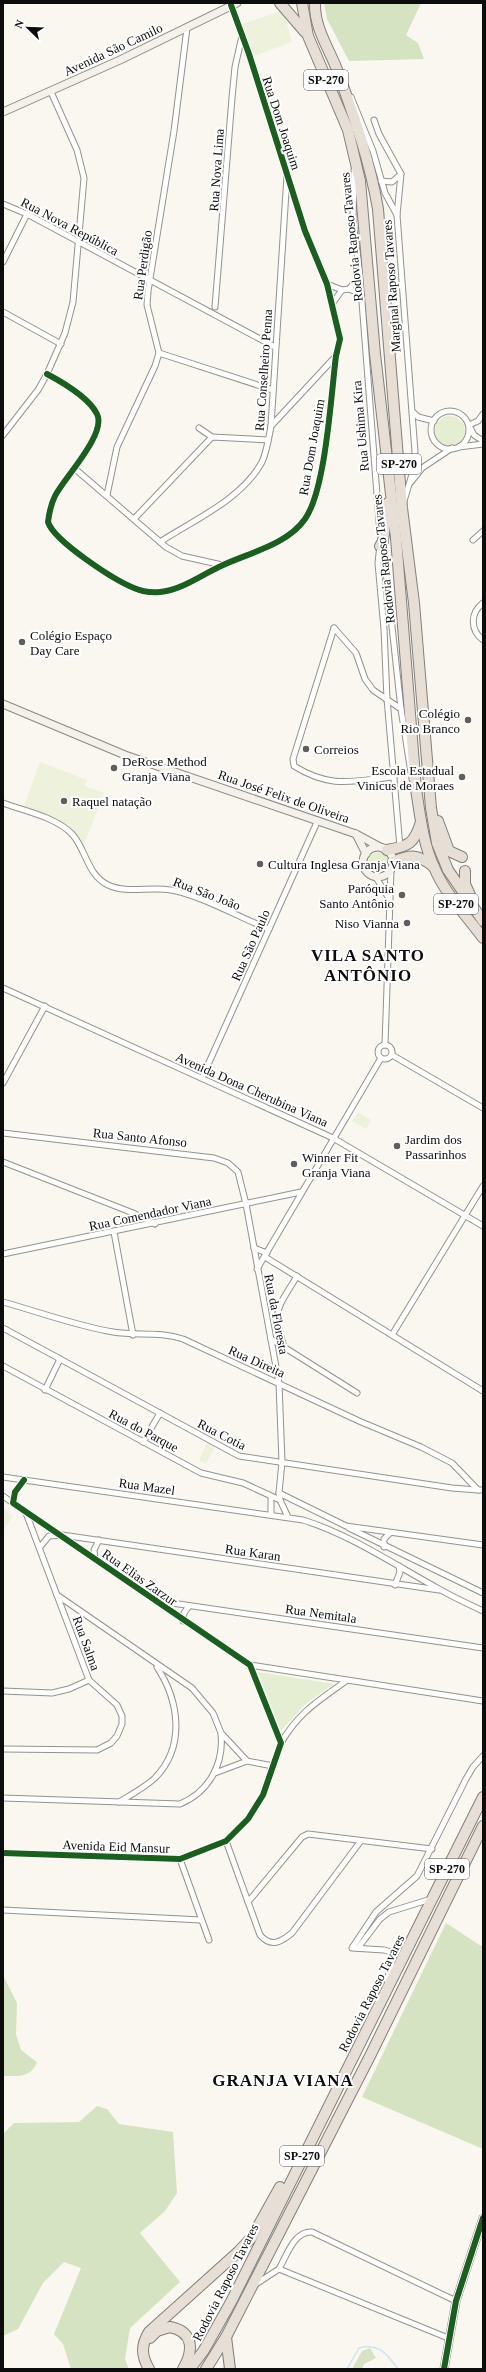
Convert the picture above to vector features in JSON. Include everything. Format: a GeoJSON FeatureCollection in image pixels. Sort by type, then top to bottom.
{"type":"FeatureCollection","features":[{"type":"Feature","properties":{"kind":"highway"},"geometry":{"type":"LineString","coordinates":[[280,3],[308,36]]}},
{"type":"Feature","properties":{"kind":"highway","name":"Rodovia Raposo Tavares"},"geometry":{"type":"LineString","coordinates":[[302,3],[308,36],[348,130],[355,155],[366,238],[375,354],[409,679],[416,789],[421,822],[434,867],[451,898],[483,938]]}},
{"type":"Feature","properties":{"kind":"highway","name":"Rodovia Raposo Tavares"},"geometry":{"type":"LineString","coordinates":[[315,3],[317,20],[322,36],[338,73],[369,164],[378,209],[402,508],[414,603],[429,792],[435,832],[442,856],[456,883],[483,920]]}},
{"type":"Feature","properties":{"kind":"highway"},"geometry":{"type":"LineString","coordinates":[[382,544],[389,489]]}},
{"type":"Feature","properties":{"kind":"highway"},"geometry":{"type":"LineString","coordinates":[[429,792],[447,847],[452,853],[462,857]]}},
{"type":"Feature","properties":{"kind":"highway"},"geometry":{"type":"LineString","coordinates":[[385,849],[400,848],[413,841],[421,822]]}},
{"type":"Feature","properties":{"kind":"highway"},"geometry":{"type":"LineString","coordinates":[[392,866],[412,855],[421,857],[434,867]]}},
{"type":"Feature","properties":{"kind":"highway"},"geometry":{"type":"LineString","coordinates":[[465,871],[465,884],[483,920]]}},
{"type":"Feature","properties":{"kind":"highway","name":"Rodovia Raposo Tavares"},"geometry":{"type":"LineString","coordinates":[[190,2369],[204,2350],[224,2314],[483,1796]]}},
{"type":"Feature","properties":{"kind":"highway","name":"Rodovia Raposo Tavares"},"geometry":{"type":"LineString","coordinates":[[206,2369],[226,2337],[370,2056],[483,1826]]}},
{"type":"Feature","properties":{"kind":"highway"},"geometry":{"type":"LineString","coordinates":[[150,2369],[142,2351],[144,2340],[149,2332],[238,2252],[252,2237],[292,2166],[306,2148]]}},
{"type":"Feature","properties":{"kind":"highway"},"geometry":{"type":"LineString","coordinates":[[150,2369],[146,2350],[149,2339],[158,2331],[170,2327],[181,2331],[192,2345],[190,2356],[183,2369]]}},
{"type":"Feature","properties":{"kind":"highway"},"geometry":{"type":"LineString","coordinates":[[226,2337],[230,2369]]}},
{"type":"Feature","properties":{"kind":"main road","name":"Avenida São Camilo"},"geometry":{"type":"LineString","coordinates":[[3,112],[50,92],[187,28],[233,4]]}},
{"type":"Feature","properties":{"kind":"main road","name":"Rua José Felix de Oliveira"},"geometry":{"type":"LineString","coordinates":[[3,704],[125,755],[318,820],[356,834],[385,849]]}},
{"type":"Feature","properties":{"kind":"main road","name":"Rua José Felix de Oliveira"},"geometry":{"type":"LineString","coordinates":[[356,834],[366,854]]}},
{"type":"Feature","properties":{"kind":"main road"},"geometry":{"type":"LineString","coordinates":[[373,848],[385,849],[392,856],[392,866],[384,875],[375,876],[365,868],[366,854],[373,848]]}},
{"type":"Feature","properties":{"kind":"street","name":"Rua Dom Joaquim"},"geometry":{"type":"LineString","coordinates":[[47,374],[74,391],[92,407],[98,417],[95,433],[54,497],[48,522],[65,544],[113,577],[135,588],[162,592],[188,583],[222,565],[266,547],[297,528],[305,519],[316,496],[321,472],[336,356],[340,339],[327,284],[305,231],[233,4]]}},
{"type":"Feature","properties":{"kind":"street","name":"Rua Perdigão"},"geometry":{"type":"LineString","coordinates":[[159,353],[147,305],[149,279],[168,168],[187,28]]}},
{"type":"Feature","properties":{"kind":"street","name":"Rua Nova Lima"},"geometry":{"type":"LineString","coordinates":[[215,307],[235,67],[242,35]]}},
{"type":"Feature","properties":{"kind":"street","name":"Marginal Raposo Tavares"},"geometry":{"type":"LineString","coordinates":[[338,73],[344,79],[359,113],[387,198],[397,215],[404,332],[413,412],[415,452],[410,482],[402,508]]}},
{"type":"Feature","properties":{"kind":"street"},"geometry":{"type":"LineString","coordinates":[[3,435],[38,390],[47,374],[61,344],[73,302],[84,178],[82,166],[50,92]]}},
{"type":"Feature","properties":{"kind":"street"},"geometry":{"type":"LineString","coordinates":[[374,120],[379,134],[401,174],[397,215]]}},
{"type":"Feature","properties":{"kind":"street","name":"Rua Ushima Kira"},"geometry":{"type":"LineString","coordinates":[[355,155],[353,221],[360,276],[382,544],[378,563],[384,629],[387,699],[400,848]]}},
{"type":"Feature","properties":{"kind":"street","name":"Rua Conselheiro Penna"},"geometry":{"type":"LineString","coordinates":[[160,542],[232,496],[244,484],[263,460],[271,426],[287,173]]}},
{"type":"Feature","properties":{"kind":"street"},"geometry":{"type":"LineString","coordinates":[[381,181],[392,182],[401,174]]}},
{"type":"Feature","properties":{"kind":"street","name":"Rua Nova República"},"geometry":{"type":"LineString","coordinates":[[3,204],[27,214],[78,243],[149,279],[275,347]]}},
{"type":"Feature","properties":{"kind":"street"},"geometry":{"type":"LineString","coordinates":[[3,262],[27,214]]}},
{"type":"Feature","properties":{"kind":"street"},"geometry":{"type":"LineString","coordinates":[[349,289],[360,276]]}},
{"type":"Feature","properties":{"kind":"street"},"geometry":{"type":"LineString","coordinates":[[327,284],[342,290],[349,289],[361,294]]}},
{"type":"Feature","properties":{"kind":"street"},"geometry":{"type":"LineString","coordinates":[[332,304],[342,290]]}},
{"type":"Feature","properties":{"kind":"street"},"geometry":{"type":"LineString","coordinates":[[3,312],[61,344]]}},
{"type":"Feature","properties":{"kind":"street"},"geometry":{"type":"LineString","coordinates":[[106,495],[117,447],[153,371],[159,353],[273,390]]}},
{"type":"Feature","properties":{"kind":"street"},"geometry":{"type":"LineString","coordinates":[[271,426],[336,356]]}},
{"type":"Feature","properties":{"kind":"street"},"geometry":{"type":"LineString","coordinates":[[413,412],[418,417],[434,421]]}},
{"type":"Feature","properties":{"kind":"street"},"geometry":{"type":"LineString","coordinates":[[443,412],[456,412],[466,419],[474,435],[483,443],[453,448],[442,447],[435,440],[432,430],[434,421],[443,412]]}},
{"type":"Feature","properties":{"kind":"street"},"geometry":{"type":"LineString","coordinates":[[469,425],[478,420],[483,414]]}},
{"type":"Feature","properties":{"kind":"street"},"geometry":{"type":"LineString","coordinates":[[410,482],[422,468],[464,442],[468,437],[469,425]]}},
{"type":"Feature","properties":{"kind":"street"},"geometry":{"type":"LineString","coordinates":[[199,428],[212,437],[268,440]]}},
{"type":"Feature","properties":{"kind":"street"},"geometry":{"type":"LineString","coordinates":[[134,519],[212,437]]}},
{"type":"Feature","properties":{"kind":"street"},"geometry":{"type":"LineString","coordinates":[[74,468],[160,542],[182,556],[222,565]]}},
{"type":"Feature","properties":{"kind":"street"},"geometry":{"type":"LineString","coordinates":[[472,540],[483,531]]}},
{"type":"Feature","properties":{"kind":"street"},"geometry":{"type":"LineString","coordinates":[[382,544],[400,709],[405,727],[409,772],[416,789]]}},
{"type":"Feature","properties":{"kind":"street"},"geometry":{"type":"LineString","coordinates":[[483,603],[474,614],[472,622],[474,630],[483,640]]}},
{"type":"Feature","properties":{"kind":"street"},"geometry":{"type":"LineString","coordinates":[[394,777],[337,783],[298,769],[292,763],[311,697],[334,628],[356,652],[369,685],[400,709]]}},
{"type":"Feature","properties":{"kind":"street","name":"Rua São João"},"geometry":{"type":"LineString","coordinates":[[3,803],[68,830],[78,841],[93,873],[106,884],[124,890],[152,888],[175,891],[269,929]]}},
{"type":"Feature","properties":{"kind":"street","name":"Rua São Paulo"},"geometry":{"type":"LineString","coordinates":[[202,1078],[318,820]]}},
{"type":"Feature","properties":{"kind":"street"},"geometry":{"type":"LineString","coordinates":[[386,1045],[388,897],[392,866]]}},
{"type":"Feature","properties":{"kind":"street"},"geometry":{"type":"LineString","coordinates":[[375,876],[388,897]]}},
{"type":"Feature","properties":{"kind":"street","name":"Avenida Dona Cherubina Viana"},"geometry":{"type":"LineString","coordinates":[[3,988],[334,1138],[483,1226]]}},
{"type":"Feature","properties":{"kind":"street"},"geometry":{"type":"LineString","coordinates":[[3,1083],[45,1006]]}},
{"type":"Feature","properties":{"kind":"street"},"geometry":{"type":"LineString","coordinates":[[386,1045],[391,1048],[392,1055]]}},
{"type":"Feature","properties":{"kind":"street"},"geometry":{"type":"LineString","coordinates":[[381,1058],[378,1050],[386,1045]]}},
{"type":"Feature","properties":{"kind":"street"},"geometry":{"type":"LineString","coordinates":[[381,1058],[388,1059],[392,1055]]}},
{"type":"Feature","properties":{"kind":"street"},"geometry":{"type":"LineString","coordinates":[[392,1055],[483,1108]]}},
{"type":"Feature","properties":{"kind":"street"},"geometry":{"type":"LineString","coordinates":[[257,1269],[381,1058]]}},
{"type":"Feature","properties":{"kind":"street","name":"Rua Santo Afonso"},"geometry":{"type":"LineString","coordinates":[[3,1133],[214,1158],[228,1163],[238,1172],[246,1204]]}},
{"type":"Feature","properties":{"kind":"street"},"geometry":{"type":"LineString","coordinates":[[3,1162],[133,1212],[155,1224]]}},
{"type":"Feature","properties":{"kind":"street"},"geometry":{"type":"LineString","coordinates":[[392,1335],[483,1186]]}},
{"type":"Feature","properties":{"kind":"street","name":"Rua Comendador Viana"},"geometry":{"type":"LineString","coordinates":[[3,1254],[155,1224],[301,1192]]}},
{"type":"Feature","properties":{"kind":"street","name":"Rua da Floresta"},"geometry":{"type":"LineString","coordinates":[[246,1204],[279,1383],[282,1462],[279,1493],[280,1500],[288,1517]]}},
{"type":"Feature","properties":{"kind":"street"},"geometry":{"type":"LineString","coordinates":[[114,1232],[133,1335]]}},
{"type":"Feature","properties":{"kind":"street"},"geometry":{"type":"LineString","coordinates":[[254,1248],[296,1276],[483,1391]]}},
{"type":"Feature","properties":{"kind":"street"},"geometry":{"type":"LineString","coordinates":[[284,1347],[276,1317],[280,1304],[296,1276]]}},
{"type":"Feature","properties":{"kind":"street","name":"Rua Direita"},"geometry":{"type":"LineString","coordinates":[[3,1302],[98,1329],[133,1335],[169,1335],[279,1383],[359,1421],[421,1447],[452,1463],[481,1490]]}},
{"type":"Feature","properties":{"kind":"street","name":"Rua Cotia"},"geometry":{"type":"LineString","coordinates":[[3,1328],[239,1456],[330,1471],[481,1490]]}},
{"type":"Feature","properties":{"kind":"street"},"geometry":{"type":"LineString","coordinates":[[271,1339],[357,1393]]}},
{"type":"Feature","properties":{"kind":"street"},"geometry":{"type":"LineString","coordinates":[[45,1390],[60,1359]]}},
{"type":"Feature","properties":{"kind":"street","name":"Rua do Parque"},"geometry":{"type":"LineString","coordinates":[[3,1366],[201,1473],[243,1483],[280,1500]]}},
{"type":"Feature","properties":{"kind":"street"},"geometry":{"type":"LineString","coordinates":[[143,1442],[160,1413]]}},
{"type":"Feature","properties":{"kind":"street","name":"Rua Mazel"},"geometry":{"type":"LineString","coordinates":[[3,1477],[288,1517],[323,1527],[399,1566],[440,1590],[483,1611]]}},
{"type":"Feature","properties":{"kind":"street"},"geometry":{"type":"LineString","coordinates":[[14,1504],[14,1492],[24,1480]]}},
{"type":"Feature","properties":{"kind":"street"},"geometry":{"type":"LineString","coordinates":[[279,1493],[346,1526],[384,1547],[483,1593]]}},
{"type":"Feature","properties":{"kind":"street","name":"Rua Elias Zarzur"},"geometry":{"type":"LineString","coordinates":[[3,1496],[26,1513],[62,1535],[157,1601],[183,1621],[250,1665]]}},
{"type":"Feature","properties":{"kind":"street"},"geometry":{"type":"LineString","coordinates":[[271,1497],[271,1515]]}},
{"type":"Feature","properties":{"kind":"street","name":"Rua Salma"},"geometry":{"type":"LineString","coordinates":[[3,1749],[90,1751],[111,1743],[120,1731],[122,1716],[118,1705],[89,1680],[26,1513]]}},
{"type":"Feature","properties":{"kind":"street"},"geometry":{"type":"LineString","coordinates":[[346,1526],[483,1545]]}},
{"type":"Feature","properties":{"kind":"street"},"geometry":{"type":"LineString","coordinates":[[384,1547],[384,1539],[390,1533]]}},
{"type":"Feature","properties":{"kind":"street"},"geometry":{"type":"LineString","coordinates":[[40,1547],[49,1536],[62,1535]]}},
{"type":"Feature","properties":{"kind":"street","name":"Rua Karan"},"geometry":{"type":"LineString","coordinates":[[62,1535],[395,1585],[440,1590]]}},
{"type":"Feature","properties":{"kind":"street"},"geometry":{"type":"LineString","coordinates":[[95,1559],[94,1550],[99,1540]]}},
{"type":"Feature","properties":{"kind":"street"},"geometry":{"type":"LineString","coordinates":[[395,1585],[400,1572],[399,1566]]}},
{"type":"Feature","properties":{"kind":"street"},"geometry":{"type":"LineString","coordinates":[[3,1798],[180,1804],[197,1794],[215,1773],[221,1755],[221,1733],[213,1713],[198,1695],[57,1595]]}},
{"type":"Feature","properties":{"kind":"street","name":"Rua Nemitala"},"geometry":{"type":"LineString","coordinates":[[157,1601],[483,1648]]}},
{"type":"Feature","properties":{"kind":"street"},"geometry":{"type":"LineString","coordinates":[[183,1621],[184,1613],[189,1606]]}},
{"type":"Feature","properties":{"kind":"street"},"geometry":{"type":"LineString","coordinates":[[119,1803],[155,1778],[162,1769],[174,1745],[176,1714],[174,1700],[155,1664]]}},
{"type":"Feature","properties":{"kind":"street"},"geometry":{"type":"LineString","coordinates":[[250,1665],[483,1701]]}},
{"type":"Feature","properties":{"kind":"street"},"geometry":{"type":"LineString","coordinates":[[250,1665],[282,1743]]}},
{"type":"Feature","properties":{"kind":"street"},"geometry":{"type":"LineString","coordinates":[[3,1690],[52,1693],[69,1689],[89,1680]]}},
{"type":"Feature","properties":{"kind":"street","name":"Avenida Eid Mansur"},"geometry":{"type":"LineString","coordinates":[[3,1853],[180,1859],[226,1841],[254,1811],[282,1743],[299,1716],[311,1705],[346,1681]]}},
{"type":"Feature","properties":{"kind":"street"},"geometry":{"type":"LineString","coordinates":[[221,1733],[248,1761]]}},
{"type":"Feature","properties":{"kind":"street"},"geometry":{"type":"LineString","coordinates":[[377,2009],[389,1973],[392,1957],[388,1950],[352,1948],[376,1912],[387,1901],[413,1881],[432,1849],[466,1779],[473,1767],[483,1756]]}},
{"type":"Feature","properties":{"kind":"street"},"geometry":{"type":"LineString","coordinates":[[215,1773],[248,1761],[273,1766]]}},
{"type":"Feature","properties":{"kind":"street"},"geometry":{"type":"LineString","coordinates":[[248,1902],[302,1837],[308,1834],[317,1834],[360,1842],[432,1849]]}},
{"type":"Feature","properties":{"kind":"street"},"geometry":{"type":"LineString","coordinates":[[226,1841],[260,1935],[269,1942],[275,1943],[292,1933],[360,1842]]}},
{"type":"Feature","properties":{"kind":"street"},"geometry":{"type":"LineString","coordinates":[[180,1859],[209,1940]]}},
{"type":"Feature","properties":{"kind":"street"},"geometry":{"type":"LineString","coordinates":[[358,1948],[380,1919],[389,1912],[432,1899]]}},
{"type":"Feature","properties":{"kind":"street"},"geometry":{"type":"LineString","coordinates":[[387,1901],[389,1912]]}},
{"type":"Feature","properties":{"kind":"street"},"geometry":{"type":"LineString","coordinates":[[3,1910],[201,1920]]}},
{"type":"Feature","properties":{"kind":"street"},"geometry":{"type":"LineString","coordinates":[[444,2369],[448,2338],[456,2301],[483,2218]]}},
{"type":"Feature","properties":{"kind":"street"},"geometry":{"type":"LineString","coordinates":[[249,2290],[268,2275],[279,2269],[298,2235],[305,2231],[312,2232],[456,2301]]}},
{"type":"Feature","properties":{"kind":"street"},"geometry":{"type":"LineString","coordinates":[[279,2269],[448,2338]]}},
{"type":"Feature","properties":{"kind":"green space"},"geometry":{"type":"Polygon","coordinates":[[[324,3],[421,3],[406,35],[418,43],[424,59],[349,61],[327,19],[324,3]]]}},
{"type":"Feature","properties":{"kind":"green space"},"geometry":{"type":"Polygon","coordinates":[[[283,10],[292,42],[254,56],[242,24],[283,10]]]}},
{"type":"Feature","properties":{"kind":"green space"},"geometry":{"type":"Polygon","coordinates":[[[450,416],[456,417],[464,425],[464,437],[456,445],[450,446],[444,445],[436,437],[435,431],[436,425],[444,417],[450,416]]]}},
{"type":"Feature","properties":{"kind":"green space","name":"Raquel natação"},"geometry":{"type":"Polygon","coordinates":[[[40,762],[87,780],[85,786],[104,793],[82,850],[69,829],[23,809],[40,762]]]}},
{"type":"Feature","properties":{"kind":"green space"},"geometry":{"type":"Polygon","coordinates":[[[378,852],[390,855],[391,859],[386,873],[375,876],[367,869],[367,860],[372,854],[378,852]]]}},
{"type":"Feature","properties":{"kind":"green space"},"geometry":{"type":"Polygon","coordinates":[[[358,1112],[371,1120],[366,1129],[352,1121],[358,1112]]]}},
{"type":"Feature","properties":{"kind":"green space"},"geometry":{"type":"Polygon","coordinates":[[[207,1443],[215,1447],[206,1464],[199,1460],[207,1443]]]}},
{"type":"Feature","properties":{"kind":"green space"},"geometry":{"type":"Polygon","coordinates":[[[4,1509],[13,1516],[3,1531],[3,1510],[4,1509]]]}},
{"type":"Feature","properties":{"kind":"green space"},"geometry":{"type":"Polygon","coordinates":[[[258,1672],[334,1684],[305,1704],[281,1731],[258,1672]]]}},
{"type":"Feature","properties":{"kind":"green space"},"geometry":{"type":"Polygon","coordinates":[[[446,1923],[481,1946],[483,1943],[483,2149],[362,2097],[446,1923]]]}},
{"type":"Feature","properties":{"kind":"green space"},"geometry":{"type":"Polygon","coordinates":[[[3,1975],[17,2003],[16,2034],[21,2050],[37,2062],[31,2071],[23,2075],[3,2076],[3,1975]]]}},
{"type":"Feature","properties":{"kind":"green space"},"geometry":{"type":"Polygon","coordinates":[[[97,2106],[107,2109],[119,2124],[173,2132],[177,2193],[165,2211],[140,2233],[180,2282],[130,2328],[125,2359],[129,2369],[71,2369],[63,2344],[54,2334],[81,2268],[64,2262],[43,2283],[18,2329],[3,2336],[3,2134],[14,2123],[79,2122],[97,2106]]]}},
{"type":"Feature","properties":{"kind":"green space"},"geometry":{"type":"Polygon","coordinates":[[[370,2348],[376,2358],[364,2364],[362,2369],[352,2369],[362,2351],[370,2348]]]}},
{"type":"Feature","properties":{"kind":"waterway"},"geometry":{"type":"LineString","coordinates":[[347,2369],[359,2348],[366,2347],[377,2348],[382,2351],[398,2369]]}},
{"type":"Feature","properties":{"kind":"cycle path"},"geometry":{"type":"LineString","coordinates":[[47,374],[82,396],[97,414],[98,423],[96,433],[83,456],[55,496],[50,509],[48,522],[61,539],[73,549],[100,569],[125,584],[143,591],[168,591],[232,561],[278,542],[297,528],[305,519],[312,505],[323,464],[330,416],[336,356],[340,339],[327,284],[305,231],[249,54],[231,5]]}},
{"type":"Feature","properties":{"kind":"cycle path"},"geometry":{"type":"LineString","coordinates":[[3,1853],[180,1859],[226,1841],[248,1819],[263,1795],[281,1743],[250,1665],[13,1503],[15,1492],[24,1480]]}},
{"type":"Feature","properties":{"kind":"cycle path"},"geometry":{"type":"LineString","coordinates":[[444,2369],[456,2301],[483,2218]]}},
{"type":"Feature","properties":{"kind":"place","name":"Colégio Espaço Day Care"},"geometry":{"type":"Point","coordinates":[22,642]}},
{"type":"Feature","properties":{"kind":"place","name":"Colégio Rio Branco"},"geometry":{"type":"Point","coordinates":[468,720]}},
{"type":"Feature","properties":{"kind":"place","name":"Correios"},"geometry":{"type":"Point","coordinates":[306,749]}},
{"type":"Feature","properties":{"kind":"place","name":"DeRose Method Granja Viana"},"geometry":{"type":"Point","coordinates":[114,768]}},
{"type":"Feature","properties":{"kind":"place","name":"Escola Estadual Vinicus de Moraes"},"geometry":{"type":"Point","coordinates":[462,777]}},
{"type":"Feature","properties":{"kind":"place","name":"Raquel natação"},"geometry":{"type":"Point","coordinates":[64,801]}},
{"type":"Feature","properties":{"kind":"place","name":"Cultura Inglesa Granja Viana"},"geometry":{"type":"Point","coordinates":[260,864]}},
{"type":"Feature","properties":{"kind":"place","name":"Paróquia Santo Antônio"},"geometry":{"type":"Point","coordinates":[402,895]}},
{"type":"Feature","properties":{"kind":"place","name":"Niso Vianna"},"geometry":{"type":"Point","coordinates":[407,923]}},
{"type":"Feature","properties":{"kind":"place","name":"Jardim dos Passarinhos"},"geometry":{"type":"Point","coordinates":[397,1146]}},
{"type":"Feature","properties":{"kind":"place","name":"Winner Fit Granja Viana"},"geometry":{"type":"Point","coordinates":[294,1164]}},
{"type":"Feature","properties":{"kind":"district","name":"VILA SANTO ANTÔNIO"},"geometry":{"type":"Point","coordinates":[368,965]}},
{"type":"Feature","properties":{"kind":"district","name":"GRANJA VIANA"},"geometry":{"type":"Point","coordinates":[283,2080]}}]}
